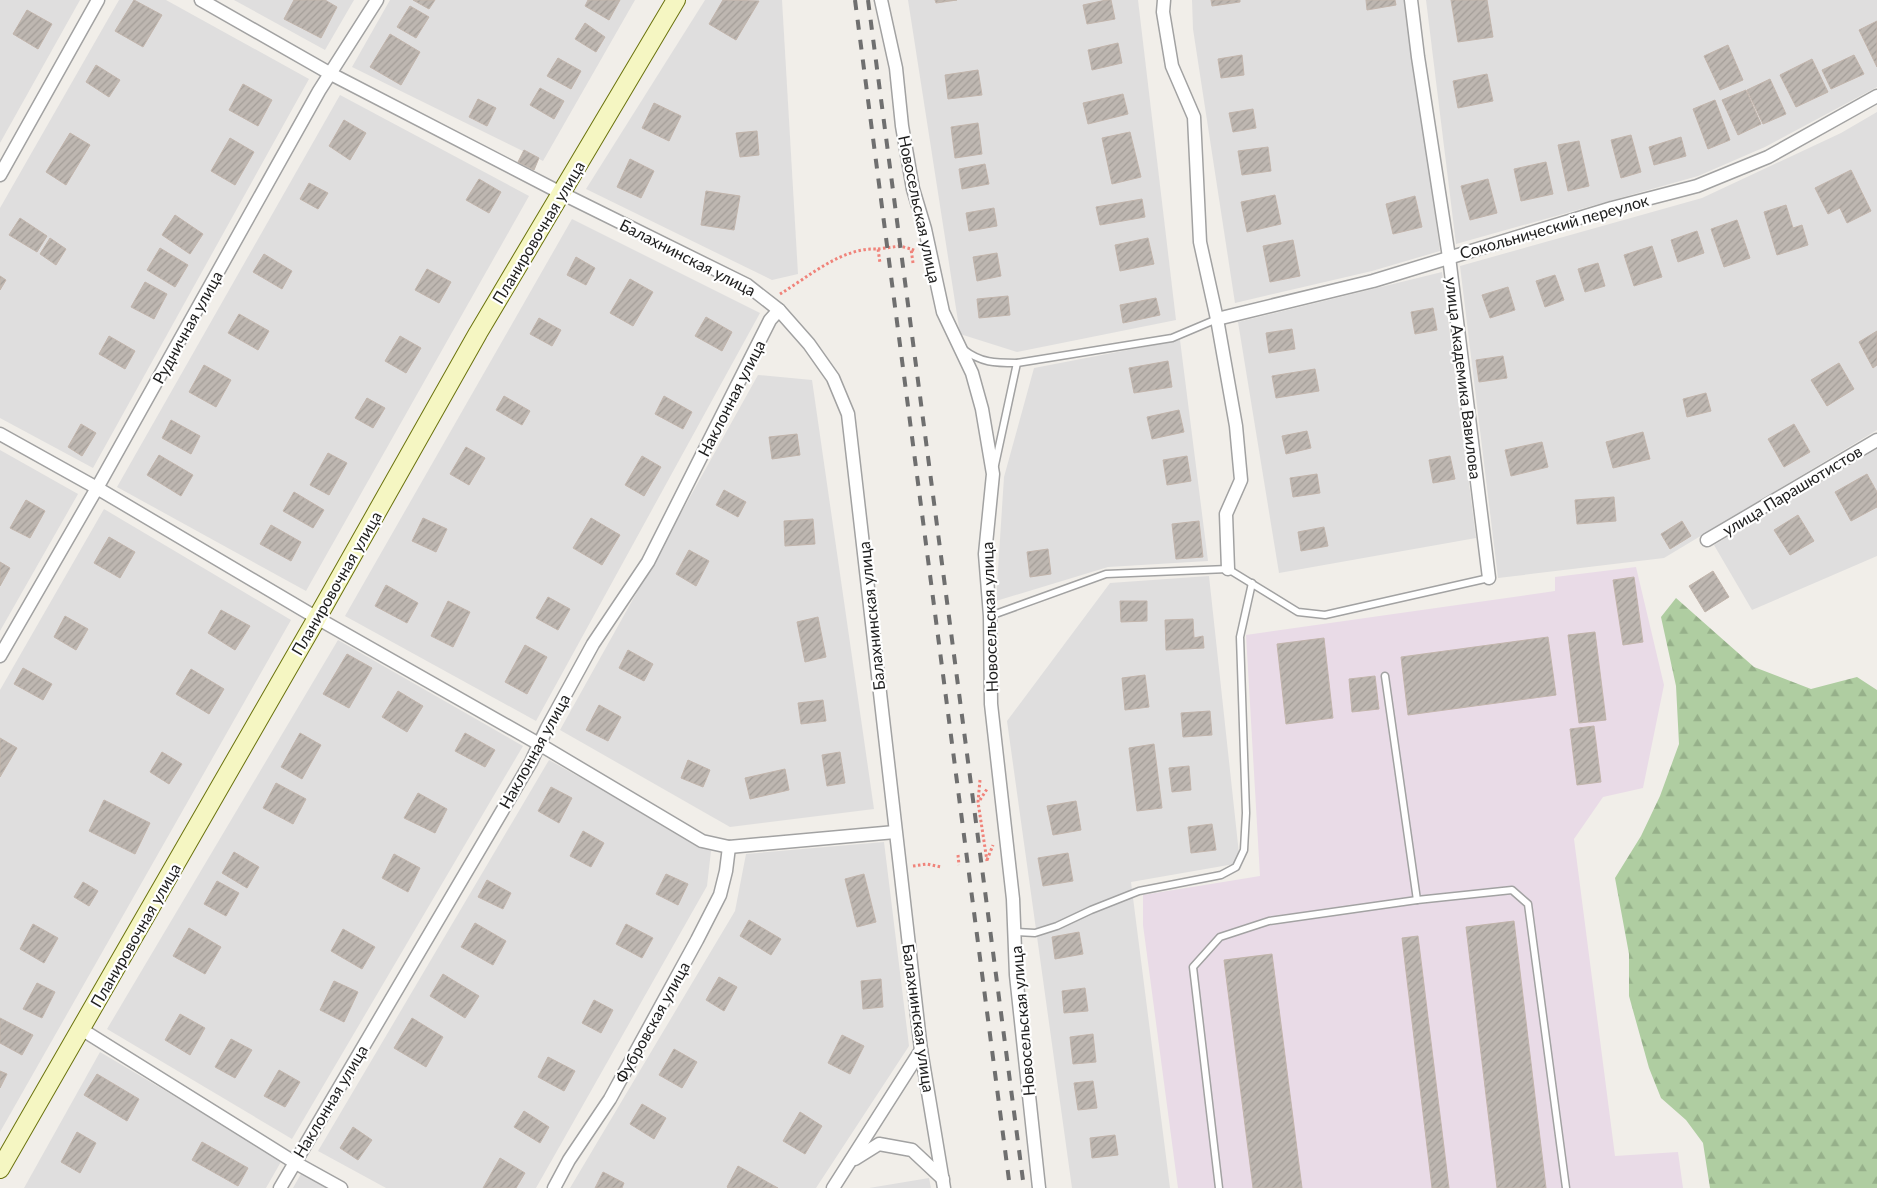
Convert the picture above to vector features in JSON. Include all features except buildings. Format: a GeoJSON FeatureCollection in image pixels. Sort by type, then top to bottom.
{"type":"FeatureCollection","features":[{"type":"Feature","properties":{"kind":"main road","name":"Планировочная улица"},"geometry":{"type":"LineString","coordinates":[[0,1169],[317,618],[478,333],[676,0]]}},
{"type":"Feature","properties":{"kind":"street"},"geometry":{"type":"LineString","coordinates":[[0,175],[98,0]]}},
{"type":"Feature","properties":{"kind":"street","name":"Балахнинская улица"},"geometry":{"type":"LineString","coordinates":[[201,0],[331,74],[561,193],[748,285],[779,310],[809,344],[833,378],[848,414],[921,1050],[944,1184]]}},
{"type":"Feature","properties":{"kind":"street","name":"Рудничная улица"},"geometry":{"type":"LineString","coordinates":[[0,656],[97,488],[319,91],[377,0]]}},
{"type":"Feature","properties":{"kind":"street","name":"Новосельская улица"},"geometry":{"type":"LineString","coordinates":[[881,0],[896,68],[902,126],[913,189],[925,229],[943,312],[972,373],[982,409],[993,474],[985,554],[990,616],[991,704],[1013,900],[1016,975],[1039,1188]]}},
{"type":"Feature","properties":{"kind":"street"},"geometry":{"type":"LineString","coordinates":[[1164,0],[1163,12],[1172,66],[1194,117],[1200,242],[1217,319],[1236,426],[1240,480],[1226,514],[1228,569]]}},
{"type":"Feature","properties":{"kind":"street","name":"улица Академика Вавилова"},"geometry":{"type":"LineString","coordinates":[[1411,0],[1449,257],[1489,578]]}},
{"type":"Feature","properties":{"kind":"street","name":"Сокольнический переулок"},"geometry":{"type":"LineString","coordinates":[[1217,319],[1373,281],[1612,208],[1697,186],[1768,157],[1877,96]]}},
{"type":"Feature","properties":{"kind":"street","name":"Наклонная улица"},"geometry":{"type":"LineString","coordinates":[[280,1188],[531,762],[593,644],[648,562],[770,320],[779,310]]}},
{"type":"Feature","properties":{"kind":"street"},"geometry":{"type":"LineString","coordinates":[[0,434],[97,488],[317,618],[539,744],[702,840],[729,847],[895,832]]}},
{"type":"Feature","properties":{"kind":"street","name":"улица Парашютистов"},"geometry":{"type":"LineString","coordinates":[[1707,540],[1877,440]]}},
{"type":"Feature","properties":{"kind":"street","name":"Фубровская улица"},"geometry":{"type":"LineString","coordinates":[[554,1188],[569,1160],[610,1098],[697,940],[720,895],[729,847]]}},
{"type":"Feature","properties":{"kind":"street"},"geometry":{"type":"LineString","coordinates":[[81,1029],[294,1162],[341,1188]]}},
{"type":"Feature","properties":{"kind":"street"},"geometry":{"type":"LineString","coordinates":[[833,1188],[921,1050]]}},
{"type":"Feature","properties":{"kind":"street"},"geometry":{"type":"LineString","coordinates":[[851,1162],[879,1144],[912,1150],[944,1184]]}},
{"type":"Feature","properties":{"kind":"lane"},"geometry":{"type":"LineString","coordinates":[[958,344],[975,358],[992,362],[1017,363],[1172,338],[1217,319]]}},
{"type":"Feature","properties":{"kind":"lane"},"geometry":{"type":"LineString","coordinates":[[993,474],[1017,363]]}},
{"type":"Feature","properties":{"kind":"lane"},"geometry":{"type":"LineString","coordinates":[[990,616],[1106,574],[1228,569],[1298,612],[1325,615],[1489,578]]}},
{"type":"Feature","properties":{"kind":"lane"},"geometry":{"type":"LineString","coordinates":[[1014,932],[1035,933],[1057,926],[1139,891],[1221,875],[1236,867],[1244,850],[1246,813],[1240,636],[1252,583]]}},
{"type":"Feature","properties":{"kind":"lane"},"geometry":{"type":"LineString","coordinates":[[1385,676],[1417,900]]}},
{"type":"Feature","properties":{"kind":"lane"},"geometry":{"type":"LineString","coordinates":[[1219,1188],[1193,967],[1220,937],[1269,921],[1417,900],[1512,890],[1528,904],[1566,1188]]}},
{"type":"Feature","properties":{"kind":"path"},"geometry":{"type":"LineString","coordinates":[[768,300],[839,257],[866,248],[878,249],[900,246],[911,249]]}},
{"type":"Feature","properties":{"kind":"path"},"geometry":{"type":"LineString","coordinates":[[878,249],[880,263]]}},
{"type":"Feature","properties":{"kind":"path"},"geometry":{"type":"LineString","coordinates":[[980,780],[978,802],[987,861]]}},
{"type":"Feature","properties":{"kind":"path"},"geometry":{"type":"LineString","coordinates":[[958,855],[959,865]]}},
{"type":"Feature","properties":{"kind":"path"},"geometry":{"type":"LineString","coordinates":[[900,867],[927,864],[941,867]]}},
{"type":"Feature","properties":{"kind":"shaded area"},"geometry":{"type":"Polygon","coordinates":[[[0,0],[80,0],[0,143],[0,0]]]}},
{"type":"Feature","properties":{"kind":"shaded area"},"geometry":{"type":"Polygon","coordinates":[[[119,0],[166,0],[309,79],[93,468],[0,418],[0,208],[119,0]]]}},
{"type":"Feature","properties":{"kind":"shaded area"},"geometry":{"type":"Polygon","coordinates":[[[234,0],[354,0],[325,50],[234,0]]]}},
{"type":"Feature","properties":{"kind":"shaded area"},"geometry":{"type":"Polygon","coordinates":[[[390,0],[635,0],[543,161],[352,67],[390,0]]]}},
{"type":"Feature","properties":{"kind":"shaded area"},"geometry":{"type":"Polygon","coordinates":[[[705,0],[782,0],[798,274],[772,280],[586,189],[705,0]]]}},
{"type":"Feature","properties":{"kind":"shaded area"},"geometry":{"type":"Polygon","coordinates":[[[908,0],[1138,0],[1176,320],[1017,352],[960,334],[908,0]]]}},
{"type":"Feature","properties":{"kind":"shaded area"},"geometry":{"type":"Polygon","coordinates":[[[1192,0],[1406,0],[1440,251],[1372,271],[1235,303],[1193,29],[1192,0]]]}},
{"type":"Feature","properties":{"kind":"shaded area"},"geometry":{"type":"Polygon","coordinates":[[[1426,0],[1877,0],[1877,87],[1765,147],[1698,176],[1456,244],[1426,0]]]}},
{"type":"Feature","properties":{"kind":"shaded area"},"geometry":{"type":"Polygon","coordinates":[[[340,95],[529,196],[306,591],[117,487],[340,95]]]}},
{"type":"Feature","properties":{"kind":"shaded area"},"geometry":{"type":"Polygon","coordinates":[[[1877,112],[1877,430],[1664,558],[1498,578],[1460,266],[1702,198],[1841,133],[1877,112]]]}},
{"type":"Feature","properties":{"kind":"shaded area"},"geometry":{"type":"Polygon","coordinates":[[[572,219],[760,313],[536,721],[345,616],[572,219]]]}},
{"type":"Feature","properties":{"kind":"shaded area"},"geometry":{"type":"Polygon","coordinates":[[[1442,272],[1476,538],[1279,573],[1238,322],[1442,272]]]}},
{"type":"Feature","properties":{"kind":"shaded area"},"geometry":{"type":"Polygon","coordinates":[[[1180,340],[1208,561],[1108,567],[996,601],[1004,477],[1034,368],[1180,340]]]}},
{"type":"Feature","properties":{"kind":"shaded area"},"geometry":{"type":"Polygon","coordinates":[[[758,375],[812,380],[874,809],[730,827],[560,730],[758,375]]]}},
{"type":"Feature","properties":{"kind":"shaded area"},"geometry":{"type":"Polygon","coordinates":[[[1877,449],[1877,556],[1752,610],[1714,545],[1877,449]]]}},
{"type":"Feature","properties":{"kind":"shaded area"},"geometry":{"type":"Polygon","coordinates":[[[0,450],[78,494],[0,631],[0,450]]]}},
{"type":"Feature","properties":{"kind":"shaded area"},"geometry":{"type":"Polygon","coordinates":[[[104,509],[291,620],[0,1132],[0,690],[104,509]]]}},
{"type":"Feature","properties":{"kind":"shaded area"},"geometry":{"type":"Polygon","coordinates":[[[1636,567],[1664,685],[1643,788],[1603,797],[1574,839],[1615,1156],[1678,1152],[1683,1188],[1178,1188],[1143,925],[1143,895],[1260,876],[1246,635],[1555,591],[1555,577],[1636,567]]]}},
{"type":"Feature","properties":{"kind":"shaded area"},"geometry":{"type":"Polygon","coordinates":[[[1209,576],[1240,863],[1131,882],[1170,1188],[1072,1188],[1007,721],[1110,583],[1209,576]]]}},
{"type":"Feature","properties":{"kind":"shaded area"},"geometry":{"type":"Polygon","coordinates":[[[338,640],[523,746],[292,1139],[107,1029],[338,640]]]}},
{"type":"Feature","properties":{"kind":"shaded area"},"geometry":{"type":"Polygon","coordinates":[[[549,760],[711,851],[707,886],[536,1188],[386,1188],[318,1151],[549,760]]]}},
{"type":"Feature","properties":{"kind":"shaded area"},"geometry":{"type":"Polygon","coordinates":[[[884,842],[909,1046],[816,1188],[570,1188],[735,911],[746,854],[884,842]]]}},
{"type":"Feature","properties":{"kind":"shaded area"},"geometry":{"type":"Polygon","coordinates":[[[100,1052],[282,1160],[266,1188],[24,1188],[100,1052]]]}},
{"type":"Feature","properties":{"kind":"shaded area"},"geometry":{"type":"Polygon","coordinates":[[[302,1172],[332,1188],[293,1188],[302,1172]]]}},
{"type":"Feature","properties":{"kind":"shaded area"},"geometry":{"type":"Polygon","coordinates":[[[929,1178],[931,1188],[869,1188],[929,1178]]]}},
{"type":"Feature","properties":{"kind":"green space"},"geometry":{"type":"Polygon","coordinates":[[[1676,598],[1754,667],[1811,689],[1857,677],[1877,690],[1877,1188],[1710,1188],[1703,1143],[1686,1120],[1661,1098],[1649,1068],[1629,996],[1629,954],[1615,878],[1641,836],[1660,796],[1679,744],[1676,686],[1661,617],[1676,598]]]}},
{"type":"Feature","properties":{"kind":"railway"},"geometry":{"type":"LineString","coordinates":[[855,0],[1010,1188]]}},
{"type":"Feature","properties":{"kind":"railway"},"geometry":{"type":"LineString","coordinates":[[868,0],[1024,1188]]}}]}
